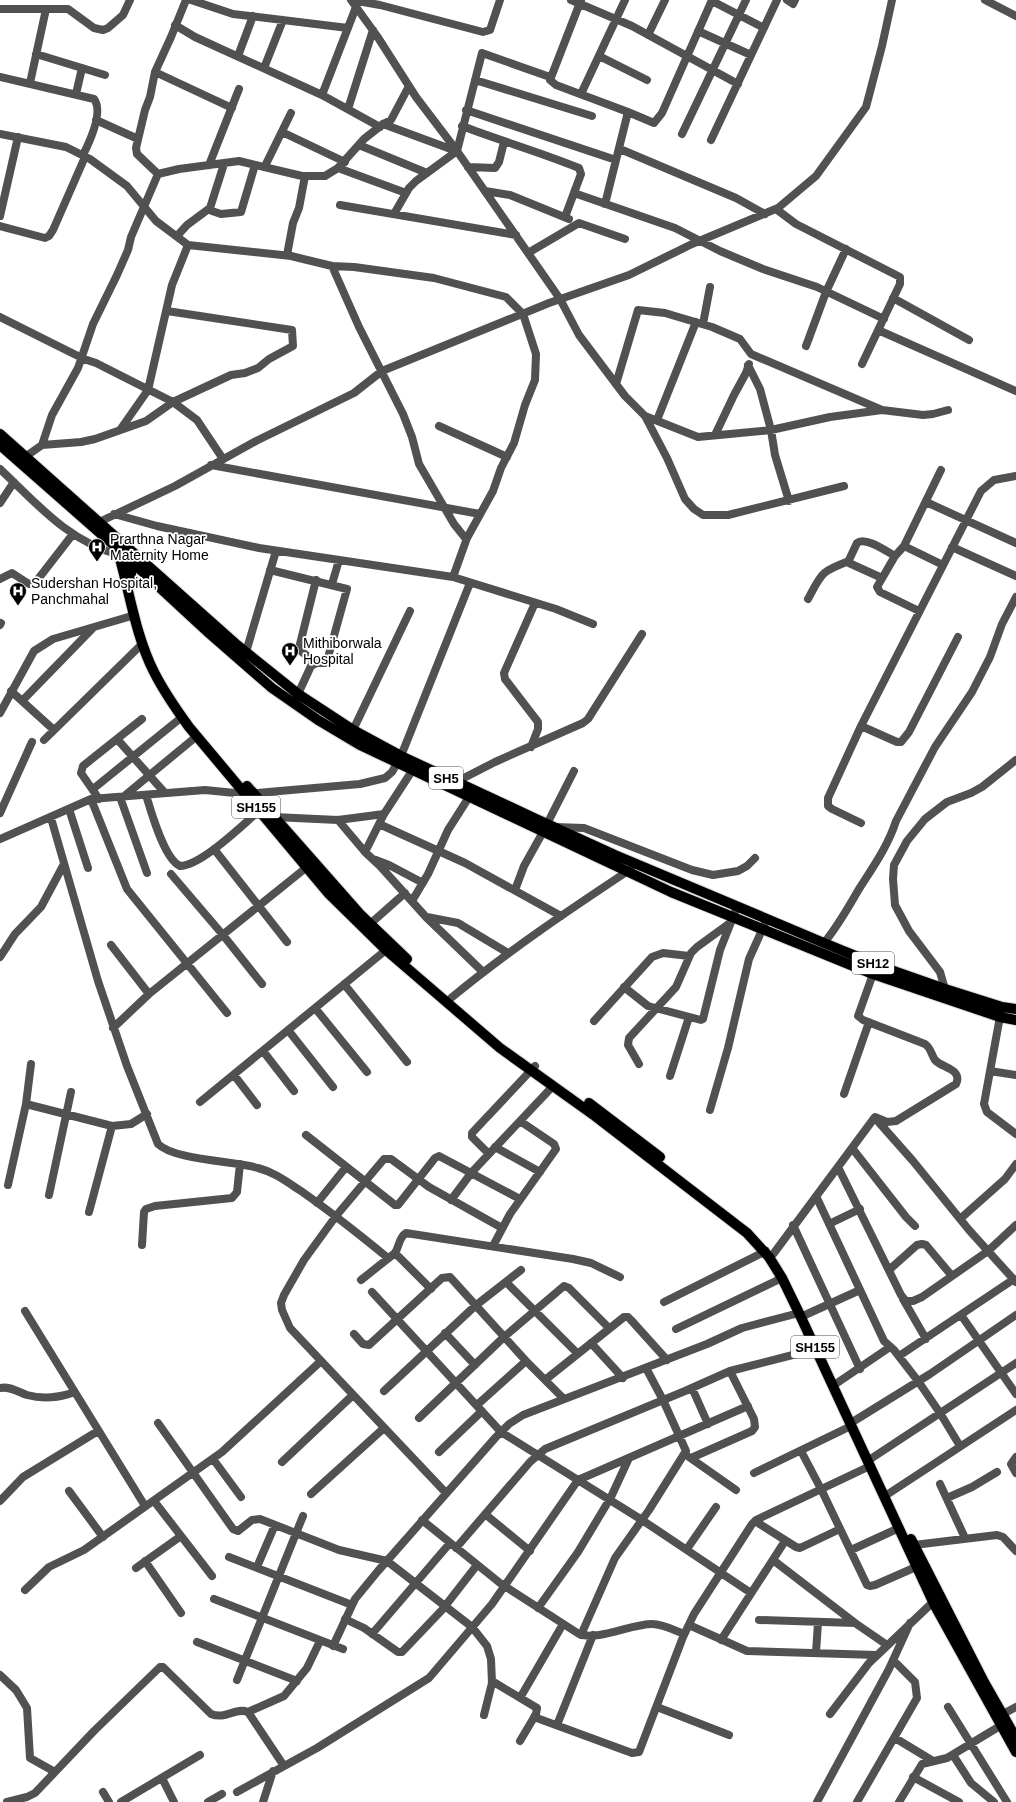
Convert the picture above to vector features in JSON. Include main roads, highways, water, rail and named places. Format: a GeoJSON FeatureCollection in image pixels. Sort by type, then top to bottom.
{"type":"FeatureCollection","features":[{"type":"Feature","properties":{"kind":"main road"},"geometry":{"type":"LineString","coordinates":[[0,434],[118,547],[131,557],[210,634],[272,688],[318,720],[360,745],[399,759],[412,770],[469,797],[548,828],[576,847],[732,920],[873,974],[1000,1017],[1016,1020]]}},
{"type":"Feature","properties":{"kind":"main road"},"geometry":{"type":"LineString","coordinates":[[0,445],[95,524]]}},
{"type":"Feature","properties":{"kind":"main road","name":"SH155"},"geometry":{"type":"LineString","coordinates":[[118,547],[143,643],[154,672],[173,705],[197,736],[249,794],[274,817],[326,878],[370,924],[451,998],[475,1023]]}},
{"type":"Feature","properties":{"kind":"main road","name":"SH155"},"geometry":{"type":"LineString","coordinates":[[131,557],[130,576],[153,655],[163,677],[180,704],[249,794],[259,811],[330,894],[386,950],[494,1039],[534,1068],[607,1116],[643,1143],[753,1232],[782,1266],[802,1314],[837,1383],[853,1424]]}},
{"type":"Feature","properties":{"kind":"main road","name":"SH5"},"geometry":{"type":"LineString","coordinates":[[131,557],[298,694],[399,759],[456,782],[548,828],[601,848]]}},
{"type":"Feature","properties":{"kind":"main road","name":"SH12"},"geometry":{"type":"LineString","coordinates":[[601,848],[735,906],[885,968],[1002,1007],[1016,1009]]}},
{"type":"Feature","properties":{"kind":"main road","name":"SH155"},"geometry":{"type":"LineString","coordinates":[[534,1068],[553,1086],[770,1252],[782,1278],[802,1314]]}},
{"type":"Feature","properties":{"kind":"main road","name":"SH155"},"geometry":{"type":"LineString","coordinates":[[810,1331],[816,1349],[871,1462],[916,1567],[933,1602],[1003,1721],[1016,1738]]}},
{"type":"Feature","properties":{"kind":"main road","name":"SH155"},"geometry":{"type":"LineString","coordinates":[[871,1462],[1003,1721],[1016,1752]]}},
{"type":"Feature","properties":{"kind":"place","name":"Prarthna Nagar Maternity Home"},"geometry":{"type":"Point","coordinates":[97,562]}},
{"type":"Feature","properties":{"kind":"place","name":"Sudershan Hospital, Panchmahal"},"geometry":{"type":"Point","coordinates":[18,606]}},
{"type":"Feature","properties":{"kind":"place","name":"Mithiborwala Hospital"},"geometry":{"type":"Point","coordinates":[290,666]}}]}
